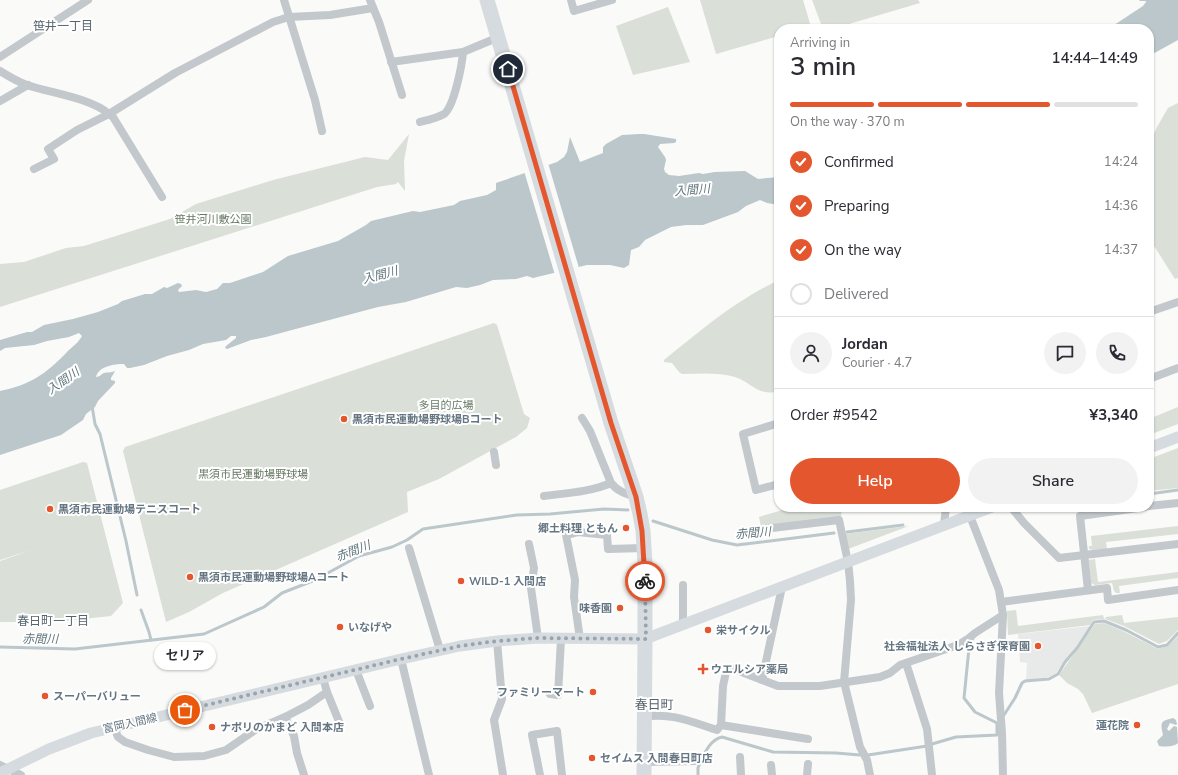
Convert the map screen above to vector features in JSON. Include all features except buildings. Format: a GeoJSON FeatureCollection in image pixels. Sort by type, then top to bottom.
{"type":"FeatureCollection","features":[{"type":"Feature","properties":{"kind":"highway"},"geometry":{"type":"LineString","coordinates":[[487,0],[611,423],[636,497],[644,548],[646,639],[644,768]]}},
{"type":"Feature","properties":{"kind":"main road"},"geometry":{"type":"LineString","coordinates":[[1154,446],[1178,437]]}},
{"type":"Feature","properties":{"kind":"main road"},"geometry":{"type":"LineString","coordinates":[[646,639],[980,512]]}},
{"type":"Feature","properties":{"kind":"main road","name":"富岡入間線"},"geometry":{"type":"LineString","coordinates":[[3,769],[49,748],[90,733],[440,650],[497,641],[538,638],[646,639]]}},
{"type":"Feature","properties":{"kind":"street"},"geometry":{"type":"LineString","coordinates":[[0,57],[88,0]]}},
{"type":"Feature","properties":{"kind":"street"},"geometry":{"type":"LineString","coordinates":[[284,0],[315,100],[322,131]]}},
{"type":"Feature","properties":{"kind":"street"},"geometry":{"type":"LineString","coordinates":[[571,0],[574,11],[612,0]]}},
{"type":"Feature","properties":{"kind":"street"},"geometry":{"type":"LineString","coordinates":[[34,169],[54,159],[48,149],[77,130],[109,114],[175,73],[273,22],[289,17],[330,15],[372,4],[402,95]]}},
{"type":"Feature","properties":{"kind":"street"},"geometry":{"type":"LineString","coordinates":[[391,62],[463,52],[499,37]]}},
{"type":"Feature","properties":{"kind":"street"},"geometry":{"type":"LineString","coordinates":[[420,122],[445,113],[452,104],[462,64],[463,52]]}},
{"type":"Feature","properties":{"kind":"street"},"geometry":{"type":"LineString","coordinates":[[0,71],[28,85],[90,103],[105,110],[113,117],[162,197]]}},
{"type":"Feature","properties":{"kind":"street"},"geometry":{"type":"LineString","coordinates":[[0,101],[28,85]]}},
{"type":"Feature","properties":{"kind":"street"},"geometry":{"type":"LineString","coordinates":[[1154,310],[1178,302]]}},
{"type":"Feature","properties":{"kind":"street"},"geometry":{"type":"LineString","coordinates":[[1154,377],[1178,368]]}},
{"type":"Feature","properties":{"kind":"street"},"geometry":{"type":"LineString","coordinates":[[582,418],[590,431],[611,483],[615,488],[625,494],[636,497]]}},
{"type":"Feature","properties":{"kind":"street"},"geometry":{"type":"LineString","coordinates":[[774,425],[743,434],[756,490],[774,485]]}},
{"type":"Feature","properties":{"kind":"street"},"geometry":{"type":"LineString","coordinates":[[494,452],[496,465]]}},
{"type":"Feature","properties":{"kind":"street"},"geometry":{"type":"LineString","coordinates":[[544,496],[601,487],[611,483]]}},
{"type":"Feature","properties":{"kind":"street"},"geometry":{"type":"LineString","coordinates":[[1154,505],[1178,503]]}},
{"type":"Feature","properties":{"kind":"street"},"geometry":{"type":"LineString","coordinates":[[944,525],[945,512]]}},
{"type":"Feature","properties":{"kind":"street"},"geometry":{"type":"LineString","coordinates":[[1015,512],[1059,558],[1178,544]]}},
{"type":"Feature","properties":{"kind":"street"},"geometry":{"type":"LineString","coordinates":[[1088,590],[1080,516],[1109,512]]}},
{"type":"Feature","properties":{"kind":"street"},"geometry":{"type":"LineString","coordinates":[[970,516],[999,590],[1002,602],[1003,615],[999,693],[1003,775]]}},
{"type":"Feature","properties":{"kind":"street"},"geometry":{"type":"LineString","coordinates":[[756,530],[839,520],[848,562],[851,600],[844,682],[860,747],[867,760],[870,775]]}},
{"type":"Feature","properties":{"kind":"street"},"geometry":{"type":"LineString","coordinates":[[580,639],[574,598],[575,580],[566,535],[578,532],[607,535],[608,549],[644,548]]}},
{"type":"Feature","properties":{"kind":"street"},"geometry":{"type":"LineString","coordinates":[[529,544],[534,568],[531,588],[538,638]]}},
{"type":"Feature","properties":{"kind":"street"},"geometry":{"type":"LineString","coordinates":[[409,548],[440,650]]}},
{"type":"Feature","properties":{"kind":"street"},"geometry":{"type":"LineString","coordinates":[[683,585],[683,624]]}},
{"type":"Feature","properties":{"kind":"street"},"geometry":{"type":"LineString","coordinates":[[762,680],[782,586]]}},
{"type":"Feature","properties":{"kind":"street"},"geometry":{"type":"LineString","coordinates":[[1002,602],[1107,588],[1108,600],[1178,590]]}},
{"type":"Feature","properties":{"kind":"street"},"geometry":{"type":"LineString","coordinates":[[644,717],[653,715],[668,715],[682,718],[717,730],[721,724],[723,686],[726,672],[731,668],[778,686],[820,686],[880,677],[890,673],[900,665],[958,645],[1003,615]]}},
{"type":"Feature","properties":{"kind":"street"},"geometry":{"type":"LineString","coordinates":[[550,694],[558,694],[561,639]]}},
{"type":"Feature","properties":{"kind":"street"},"geometry":{"type":"LineString","coordinates":[[497,641],[502,699],[494,720],[503,775]]}},
{"type":"Feature","properties":{"kind":"street"},"geometry":{"type":"LineString","coordinates":[[401,659],[429,775]]}},
{"type":"Feature","properties":{"kind":"street"},"geometry":{"type":"LineString","coordinates":[[906,663],[927,729],[932,775]]}},
{"type":"Feature","properties":{"kind":"street"},"geometry":{"type":"LineString","coordinates":[[356,670],[370,706]]}},
{"type":"Feature","properties":{"kind":"street"},"geometry":{"type":"LineString","coordinates":[[323,678],[340,724]]}},
{"type":"Feature","properties":{"kind":"street"},"geometry":{"type":"LineString","coordinates":[[114,727],[118,737],[125,742],[148,750],[174,757],[204,756],[226,750],[255,730],[285,717],[327,692]]}},
{"type":"Feature","properties":{"kind":"street"},"geometry":{"type":"LineString","coordinates":[[285,717],[294,736],[297,753],[304,775]]}},
{"type":"Feature","properties":{"kind":"street"},"geometry":{"type":"LineString","coordinates":[[721,724],[808,739]]}},
{"type":"Feature","properties":{"kind":"street"},"geometry":{"type":"LineString","coordinates":[[540,775],[532,735],[557,731],[562,775]]}},
{"type":"Feature","properties":{"kind":"street"},"geometry":{"type":"LineString","coordinates":[[740,757],[741,775]]}},
{"type":"Feature","properties":{"kind":"street"},"geometry":{"type":"LineString","coordinates":[[644,768],[697,761]]}},
{"type":"Feature","properties":{"kind":"street"},"geometry":{"type":"LineString","coordinates":[[807,775],[808,764]]}},
{"type":"Feature","properties":{"kind":"street"},"geometry":{"type":"LineString","coordinates":[[771,765],[772,775]]}},
{"type":"Feature","properties":{"kind":"street"},"geometry":{"type":"LineString","coordinates":[[3,769],[21,775]]}},
{"type":"Feature","properties":{"kind":"shaded area"},"geometry":{"type":"Polygon","coordinates":[[[1090,626],[1056,673],[1049,677],[1026,680],[1027,663],[1020,662],[1018,634],[1090,626]]]}},
{"type":"Feature","properties":{"kind":"green space"},"geometry":{"type":"Polygon","coordinates":[[[700,0],[803,0],[810,24],[774,24],[774,37],[716,54],[700,0]]]}},
{"type":"Feature","properties":{"kind":"green space"},"geometry":{"type":"Polygon","coordinates":[[[812,0],[918,0],[920,3],[849,24],[821,24],[812,0]]]}},
{"type":"Feature","properties":{"kind":"green space"},"geometry":{"type":"Polygon","coordinates":[[[668,7],[690,62],[633,75],[616,26],[668,7]]]}},
{"type":"Feature","properties":{"kind":"green space"},"geometry":{"type":"Polygon","coordinates":[[[1178,103],[1178,278],[1175,279],[1154,246],[1154,134],[1168,108],[1178,103]]]}},
{"type":"Feature","properties":{"kind":"green space","name":"笹井河川敷公園"},"geometry":{"type":"Polygon","coordinates":[[[409,134],[404,161],[405,191],[398,182],[396,184],[377,187],[0,307],[0,264],[24,262],[66,248],[84,246],[170,219],[196,204],[273,180],[365,157],[388,160],[409,134]]]}},
{"type":"Feature","properties":{"kind":"green space"},"geometry":{"type":"Polygon","coordinates":[[[774,282],[774,392],[761,391],[729,375],[682,374],[672,363],[664,362],[664,360],[691,338],[733,306],[774,282]]]}},
{"type":"Feature","properties":{"kind":"green space"},"geometry":{"type":"Polygon","coordinates":[[[494,323],[497,325],[524,414],[530,418],[527,428],[516,437],[439,479],[407,492],[408,512],[223,593],[189,612],[166,622],[123,451],[125,447],[494,323]]]}},
{"type":"Feature","properties":{"kind":"green space"},"geometry":{"type":"Polygon","coordinates":[[[1178,407],[1178,424],[1154,433],[1154,417],[1178,407]]]}},
{"type":"Feature","properties":{"kind":"green space"},"geometry":{"type":"Polygon","coordinates":[[[1178,448],[1178,488],[1154,490],[1154,457],[1178,448]]]}},
{"type":"Feature","properties":{"kind":"green space"},"geometry":{"type":"Polygon","coordinates":[[[83,462],[87,463],[123,603],[111,616],[54,622],[0,622],[0,561],[31,550],[0,560],[0,490],[83,462]]]}},
{"type":"Feature","properties":{"kind":"green space"},"geometry":{"type":"Polygon","coordinates":[[[776,512],[842,512],[841,517],[761,527],[759,517],[776,512]]]}},
{"type":"Feature","properties":{"kind":"green space"},"geometry":{"type":"Polygon","coordinates":[[[909,526],[848,549],[845,534],[909,526]]]}},
{"type":"Feature","properties":{"kind":"green space"},"geometry":{"type":"Polygon","coordinates":[[[1178,526],[1178,534],[1106,542],[1107,549],[1089,549],[1089,546],[1092,546],[1091,536],[1178,526]]]}},
{"type":"Feature","properties":{"kind":"green space"},"geometry":{"type":"Polygon","coordinates":[[[1095,559],[1098,582],[1178,572],[1178,578],[1119,586],[1120,593],[1116,593],[1112,583],[1095,585],[1091,583],[1089,560],[1095,559]]]}},
{"type":"Feature","properties":{"kind":"green space"},"geometry":{"type":"Polygon","coordinates":[[[1016,610],[1018,626],[1103,615],[1104,619],[1093,620],[1090,625],[1008,635],[1007,611],[1016,610]]]}},
{"type":"Feature","properties":{"kind":"green space"},"geometry":{"type":"Polygon","coordinates":[[[1122,615],[1124,623],[1178,617],[1178,630],[1167,641],[1159,644],[1124,626],[1105,619],[1106,617],[1122,615]]]}},
{"type":"Feature","properties":{"kind":"green space"},"geometry":{"type":"Polygon","coordinates":[[[1104,623],[1158,649],[1168,646],[1178,636],[1178,684],[1092,713],[1083,694],[1078,689],[1067,683],[1059,675],[1095,624],[1104,623]]]}},
{"type":"Feature","properties":{"kind":"water"},"geometry":{"type":"Polygon","coordinates":[[[1139,0],[1178,0],[1178,40],[1154,53],[1154,24],[1116,24],[1143,6],[1146,2],[1139,0]]]}},
{"type":"Feature","properties":{"kind":"water","name":"入間川"},"geometry":{"type":"Polygon","coordinates":[[[644,134],[676,139],[676,142],[674,143],[660,144],[658,147],[665,157],[666,160],[664,169],[669,175],[679,176],[699,173],[745,171],[758,179],[774,177],[774,204],[760,200],[746,206],[738,212],[703,225],[671,227],[645,240],[639,247],[631,250],[629,265],[624,268],[610,265],[587,265],[533,278],[527,276],[516,279],[493,280],[467,288],[456,287],[406,302],[378,307],[251,340],[227,349],[225,348],[226,346],[236,338],[236,336],[231,336],[226,340],[203,344],[144,365],[130,368],[127,368],[124,364],[107,366],[100,370],[96,377],[99,377],[104,373],[115,371],[111,380],[115,381],[115,383],[98,401],[95,407],[86,414],[83,420],[61,435],[0,455],[0,391],[11,389],[37,378],[52,367],[82,336],[79,333],[69,337],[34,345],[5,348],[0,351],[0,340],[27,332],[32,332],[44,325],[98,312],[122,301],[145,294],[152,294],[164,287],[167,288],[178,283],[182,286],[178,290],[179,292],[196,290],[206,292],[217,289],[223,283],[230,283],[263,272],[288,256],[338,241],[371,221],[413,211],[420,212],[454,205],[460,201],[487,195],[496,190],[496,183],[557,162],[564,157],[567,152],[570,137],[580,162],[603,153],[603,147],[606,144],[622,135],[644,134]]]}},
{"type":"Feature","properties":{"kind":"water"},"geometry":{"type":"Polygon","coordinates":[[[1173,718],[1176,720],[1177,724],[1170,723],[1167,729],[1169,731],[1174,726],[1177,727],[1178,743],[1166,747],[1159,746],[1157,741],[1163,735],[1162,722],[1173,718]]]}},
{"type":"Feature","properties":{"kind":"pier"},"geometry":{"type":"Polygon","coordinates":[[[548,163],[579,268],[555,275],[524,171],[548,163]]]}},
{"type":"Feature","properties":{"kind":"waterway"},"geometry":{"type":"LineString","coordinates":[[92,406],[95,424],[100,434],[126,541],[137,595]]}},
{"type":"Feature","properties":{"kind":"waterway","name":"赤間川"},"geometry":{"type":"LineString","coordinates":[[1154,493],[1178,490]]}},
{"type":"Feature","properties":{"kind":"waterway","name":"赤間川"},"geometry":{"type":"LineString","coordinates":[[0,647],[75,649],[204,634],[264,607],[282,593],[315,580],[359,556],[392,547],[407,540],[423,529],[517,515],[550,514],[604,509],[628,510]]}},
{"type":"Feature","properties":{"kind":"waterway","name":"赤間川"},"geometry":{"type":"LineString","coordinates":[[653,521],[712,540],[737,545],[834,533]]}},
{"type":"Feature","properties":{"kind":"waterway","name":"赤間川"},"geometry":{"type":"LineString","coordinates":[[847,532],[903,525]]}},
{"type":"Feature","properties":{"kind":"waterway"},"geometry":{"type":"LineString","coordinates":[[141,610],[151,640]]}},
{"type":"Feature","properties":{"kind":"waterway"},"geometry":{"type":"LineString","coordinates":[[1004,715],[1015,698],[1022,683],[1025,681],[1049,679],[1058,674],[1094,622],[1104,621],[1126,630],[1158,647],[1167,645],[1178,633]]}},
{"type":"Feature","properties":{"kind":"waterway"},"geometry":{"type":"LineString","coordinates":[[932,744],[956,737],[997,735],[997,723],[975,712],[964,698],[969,648],[973,638]]}},
{"type":"Feature","properties":{"kind":"waterway"},"geometry":{"type":"LineString","coordinates":[[698,775],[699,765],[708,748],[714,741],[722,737],[773,752],[860,755]]}},
{"type":"Feature","properties":{"kind":"waterway"},"geometry":{"type":"LineString","coordinates":[[868,755],[927,746]]}},
{"type":"Feature","properties":{"kind":"way so far"},"geometry":{"type":"LineString","coordinates":[[185,710],[460,646],[538,638],[646,639],[645,581]]}},
{"type":"Feature","properties":{"kind":"place","name":"黒須市民運動場野球場Bコート"},"geometry":{"type":"Point","coordinates":[344,419]}},
{"type":"Feature","properties":{"kind":"place","name":"黒須市民運動場テニスコート"},"geometry":{"type":"Point","coordinates":[50,509]}},
{"type":"Feature","properties":{"kind":"place","name":"郷土料理 ともん"},"geometry":{"type":"Point","coordinates":[626,528]}},
{"type":"Feature","properties":{"kind":"place","name":"黒須市民運動場野球場Aコート"},"geometry":{"type":"Point","coordinates":[190,577]}},
{"type":"Feature","properties":{"kind":"place","name":"WILD-1 入間店"},"geometry":{"type":"Point","coordinates":[461,581]}},
{"type":"Feature","properties":{"kind":"place","name":"味香園"},"geometry":{"type":"Point","coordinates":[620,608]}},
{"type":"Feature","properties":{"kind":"place","name":"いなげや"},"geometry":{"type":"Point","coordinates":[340,627]}},
{"type":"Feature","properties":{"kind":"place","name":"栄サイクル"},"geometry":{"type":"Point","coordinates":[708,630]}},
{"type":"Feature","properties":{"kind":"place","name":"社会福祉法人 しらさぎ保育園"},"geometry":{"type":"Point","coordinates":[1038,646]}},
{"type":"Feature","properties":{"kind":"place","name":"ウエルシア薬局"},"geometry":{"type":"Point","coordinates":[703,669]}},
{"type":"Feature","properties":{"kind":"place","name":"ファミリーマート"},"geometry":{"type":"Point","coordinates":[593,692]}},
{"type":"Feature","properties":{"kind":"place","name":"スーパーバリュー"},"geometry":{"type":"Point","coordinates":[45,696]}},
{"type":"Feature","properties":{"kind":"place","name":"セリア"},"geometry":{"type":"Point","coordinates":[185,710]}},
{"type":"Feature","properties":{"kind":"place","name":"蓮花院"},"geometry":{"type":"Point","coordinates":[1137,725]}},
{"type":"Feature","properties":{"kind":"place","name":"ナポリのかまど 入間本店"},"geometry":{"type":"Point","coordinates":[212,727]}},
{"type":"Feature","properties":{"kind":"place","name":"セイムス 入間春日町店"},"geometry":{"type":"Point","coordinates":[592,758]}},
{"type":"Feature","properties":{"kind":"district","name":"笹井一丁目"},"geometry":{"type":"Point","coordinates":[63,26]}},
{"type":"Feature","properties":{"kind":"district","name":"春日町一丁目"},"geometry":{"type":"Point","coordinates":[53,621]}},
{"type":"Feature","properties":{"kind":"district","name":"春日町"},"geometry":{"type":"Point","coordinates":[654,704]}},
{"type":"Feature","properties":{"kind":"route"},"geometry":{"type":"LineString","coordinates":[[508,69],[611,423],[636,497],[642,531],[645,581]]}},
{"type":"Feature","properties":{"kind":"park label","name":"多目的広場"},"geometry":{"type":"Point","coordinates":[446,405]}},
{"type":"Feature","properties":{"kind":"park label","name":"黒須市民運動場野球場"},"geometry":{"type":"Point","coordinates":[253,474]}}]}
